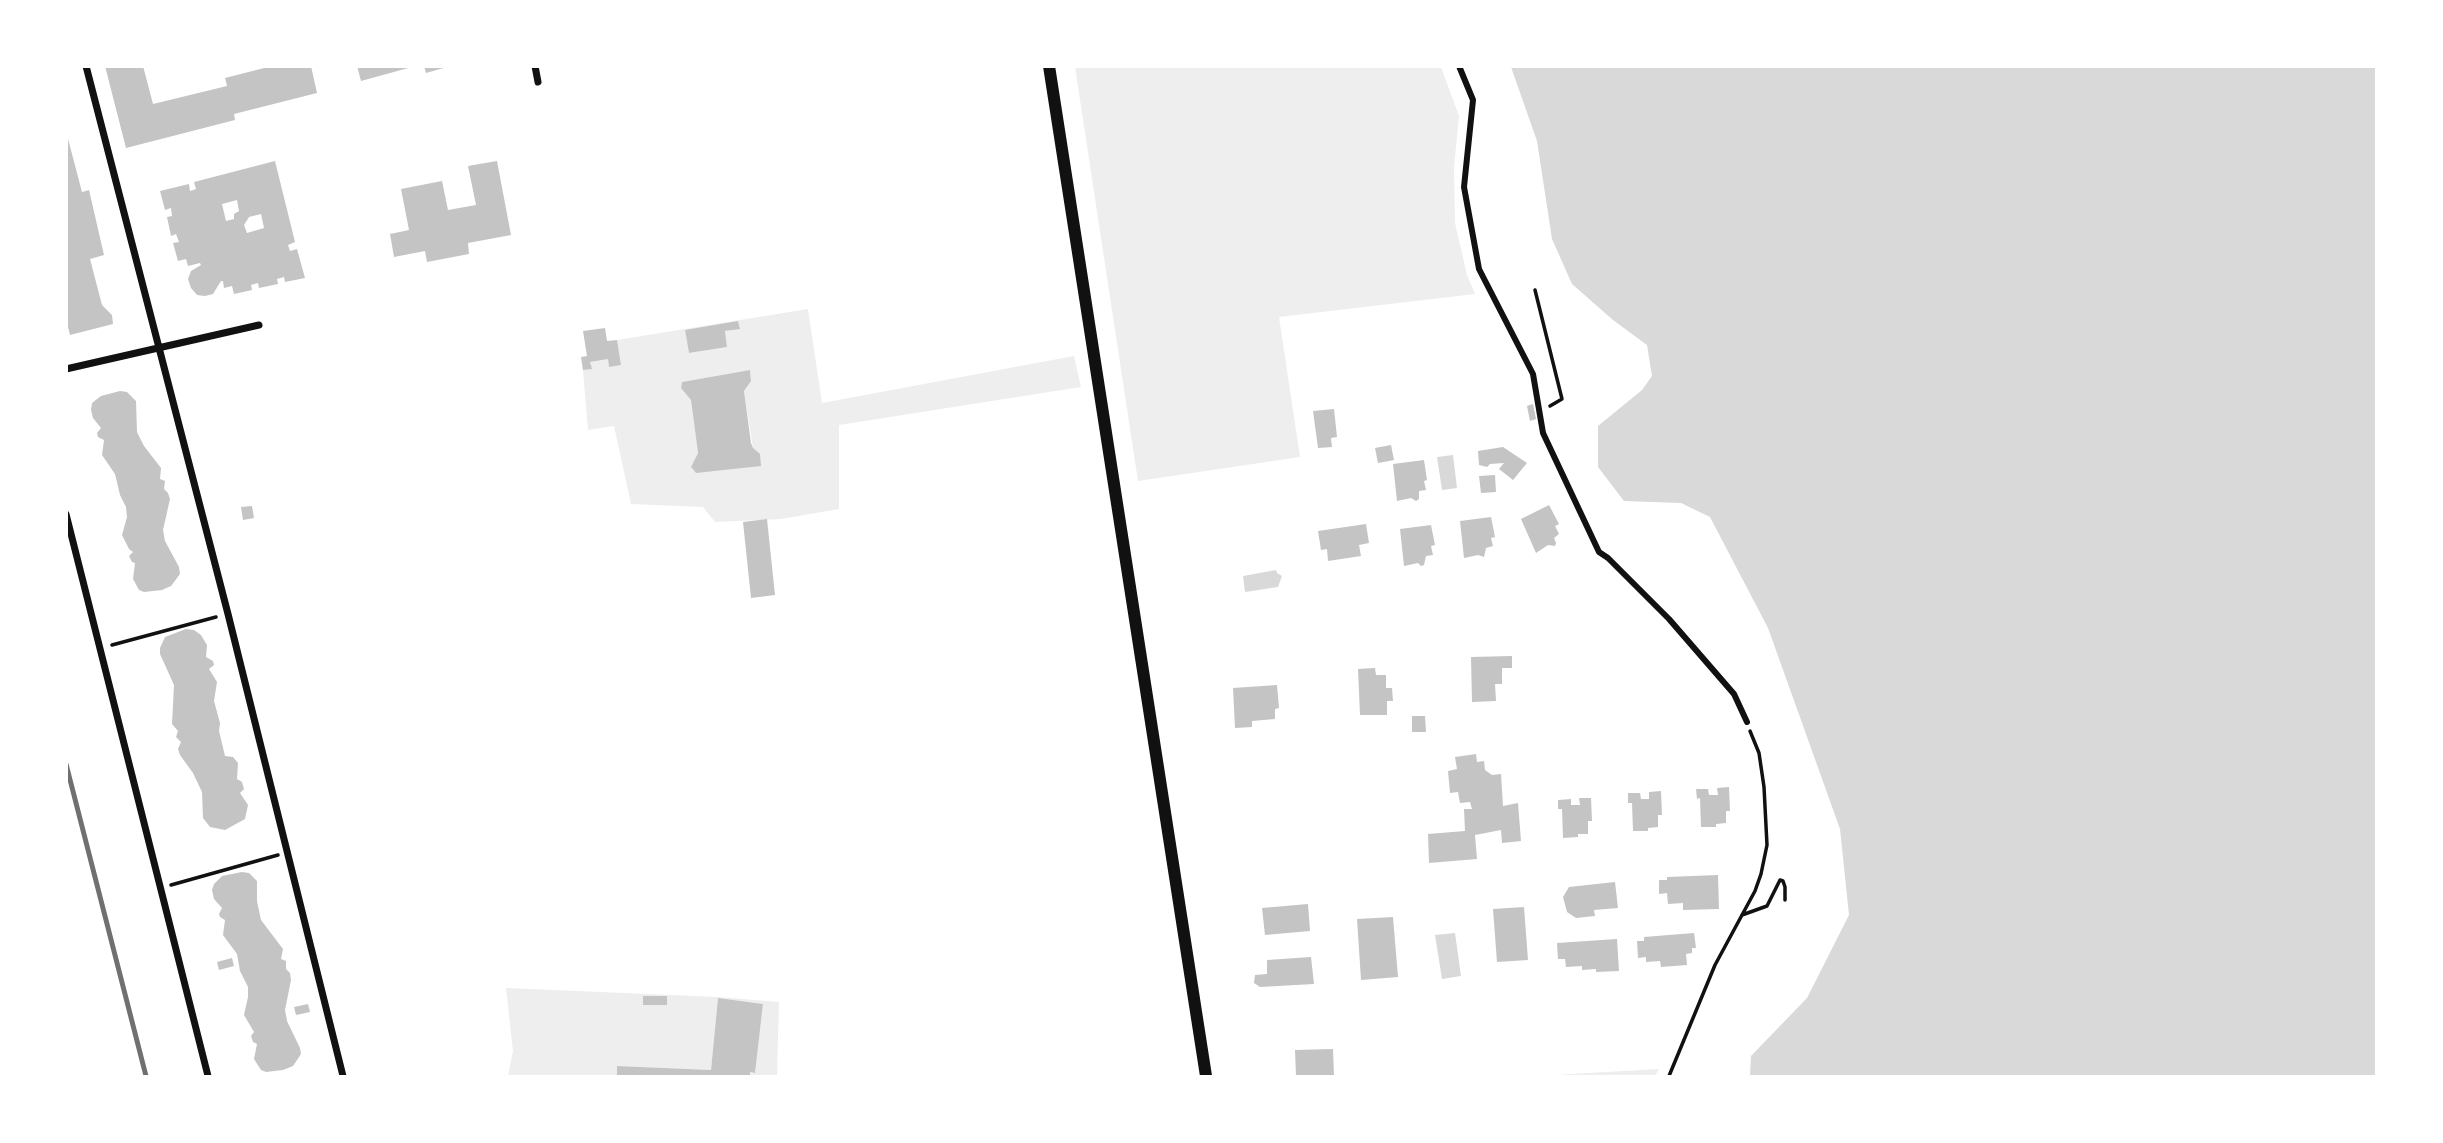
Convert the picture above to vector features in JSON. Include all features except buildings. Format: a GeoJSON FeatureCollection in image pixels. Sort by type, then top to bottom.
{"type":"FeatureCollection","features":[{"type":"Feature","properties":{"kind":"main road"},"geometry":{"type":"LineString","coordinates":[[1049,66],[1206,1076]]}},
{"type":"Feature","properties":{"kind":"street"},"geometry":{"type":"LineString","coordinates":[[86,66],[228,614],[343,1076]]}},
{"type":"Feature","properties":{"kind":"street"},"geometry":{"type":"LineString","coordinates":[[535,66],[538,82]]}},
{"type":"Feature","properties":{"kind":"street"},"geometry":{"type":"LineString","coordinates":[[1459,66],[1473,100],[1464,187],[1479,269],[1533,374],[1543,433],[1599,552],[1677,628],[1734,694],[1747,722]]}},
{"type":"Feature","properties":{"kind":"street"},"geometry":{"type":"LineString","coordinates":[[66,369],[259,325]]}},
{"type":"Feature","properties":{"kind":"street"},"geometry":{"type":"LineString","coordinates":[[66,514],[208,1076]]}},
{"type":"Feature","properties":{"kind":"path"},"geometry":{"type":"LineString","coordinates":[[1535,290],[1562,399],[1539,412]]}},
{"type":"Feature","properties":{"kind":"path"},"geometry":{"type":"LineString","coordinates":[[99,649],[228,614]]}},
{"type":"Feature","properties":{"kind":"path"},"geometry":{"type":"LineString","coordinates":[[1669,1076],[1715,965],[1758,883],[1767,845],[1759,753],[1747,722]]}},
{"type":"Feature","properties":{"kind":"path"},"geometry":{"type":"LineString","coordinates":[[160,888],[287,853]]}},
{"type":"Feature","properties":{"kind":"path"},"geometry":{"type":"LineString","coordinates":[[1742,915],[1767,906],[1780,880],[1785,887],[1785,900]]}},
{"type":"Feature","properties":{"kind":"shaded area"},"geometry":{"type":"Polygon","coordinates":[[[1075,67],[1441,67],[1459,116],[1454,168],[1455,223],[1467,275],[1475,294],[1279,317],[1300,457],[1138,481],[1075,67]]]}},
{"type":"Feature","properties":{"kind":"shaded area"},"geometry":{"type":"Polygon","coordinates":[[[1511,67],[2376,67],[2376,1076],[1750,1076],[1751,1056],[1807,998],[1849,915],[1840,829],[1768,628],[1710,517],[1681,503],[1624,501],[1598,467],[1598,426],[1642,390],[1652,376],[1647,345],[1572,284],[1552,239],[1537,141],[1511,67]]]}},
{"type":"Feature","properties":{"kind":"shaded area"},"geometry":{"type":"Polygon","coordinates":[[[808,309],[822,403],[1074,356],[1081,387],[839,425],[839,509],[781,519],[715,522],[703,507],[631,504],[614,426],[588,430],[583,370],[591,369],[590,362],[608,359],[609,367],[621,365],[617,340],[808,309]],[[738,322],[685,330],[689,353],[727,347],[725,331],[739,329],[738,322]],[[750,370],[682,382],[681,388],[691,400],[698,453],[691,467],[696,473],[753,448],[744,391],[751,381],[750,370]]]}},
{"type":"Feature","properties":{"kind":"shaded area"},"geometry":{"type":"Polygon","coordinates":[[[1453,455],[1457,488],[1442,490],[1437,457],[1453,455]]]}},
{"type":"Feature","properties":{"kind":"shaded area"},"geometry":{"type":"Polygon","coordinates":[[[1276,570],[1282,576],[1278,587],[1245,592],[1243,576],[1276,570]]]}},
{"type":"Feature","properties":{"kind":"shaded area"},"geometry":{"type":"Polygon","coordinates":[[[1455,933],[1461,976],[1442,979],[1435,935],[1455,933]]]}},
{"type":"Feature","properties":{"kind":"shaded area"},"geometry":{"type":"Polygon","coordinates":[[[506,988],[719,997],[779,1002],[777,1076],[750,1076],[750,1072],[755,1073],[763,1004],[718,998],[711,1070],[618,1066],[617,1076],[508,1076],[513,1051],[506,988]]]}},
{"type":"Feature","properties":{"kind":"shaded area"},"geometry":{"type":"Polygon","coordinates":[[[1659,1069],[1655,1076],[1545,1076],[1571,1074],[1659,1069]]]}},
{"type":"Feature","properties":{"kind":"railway"},"geometry":{"type":"LineString","coordinates":[[66,764],[146,1076]]}}]}
